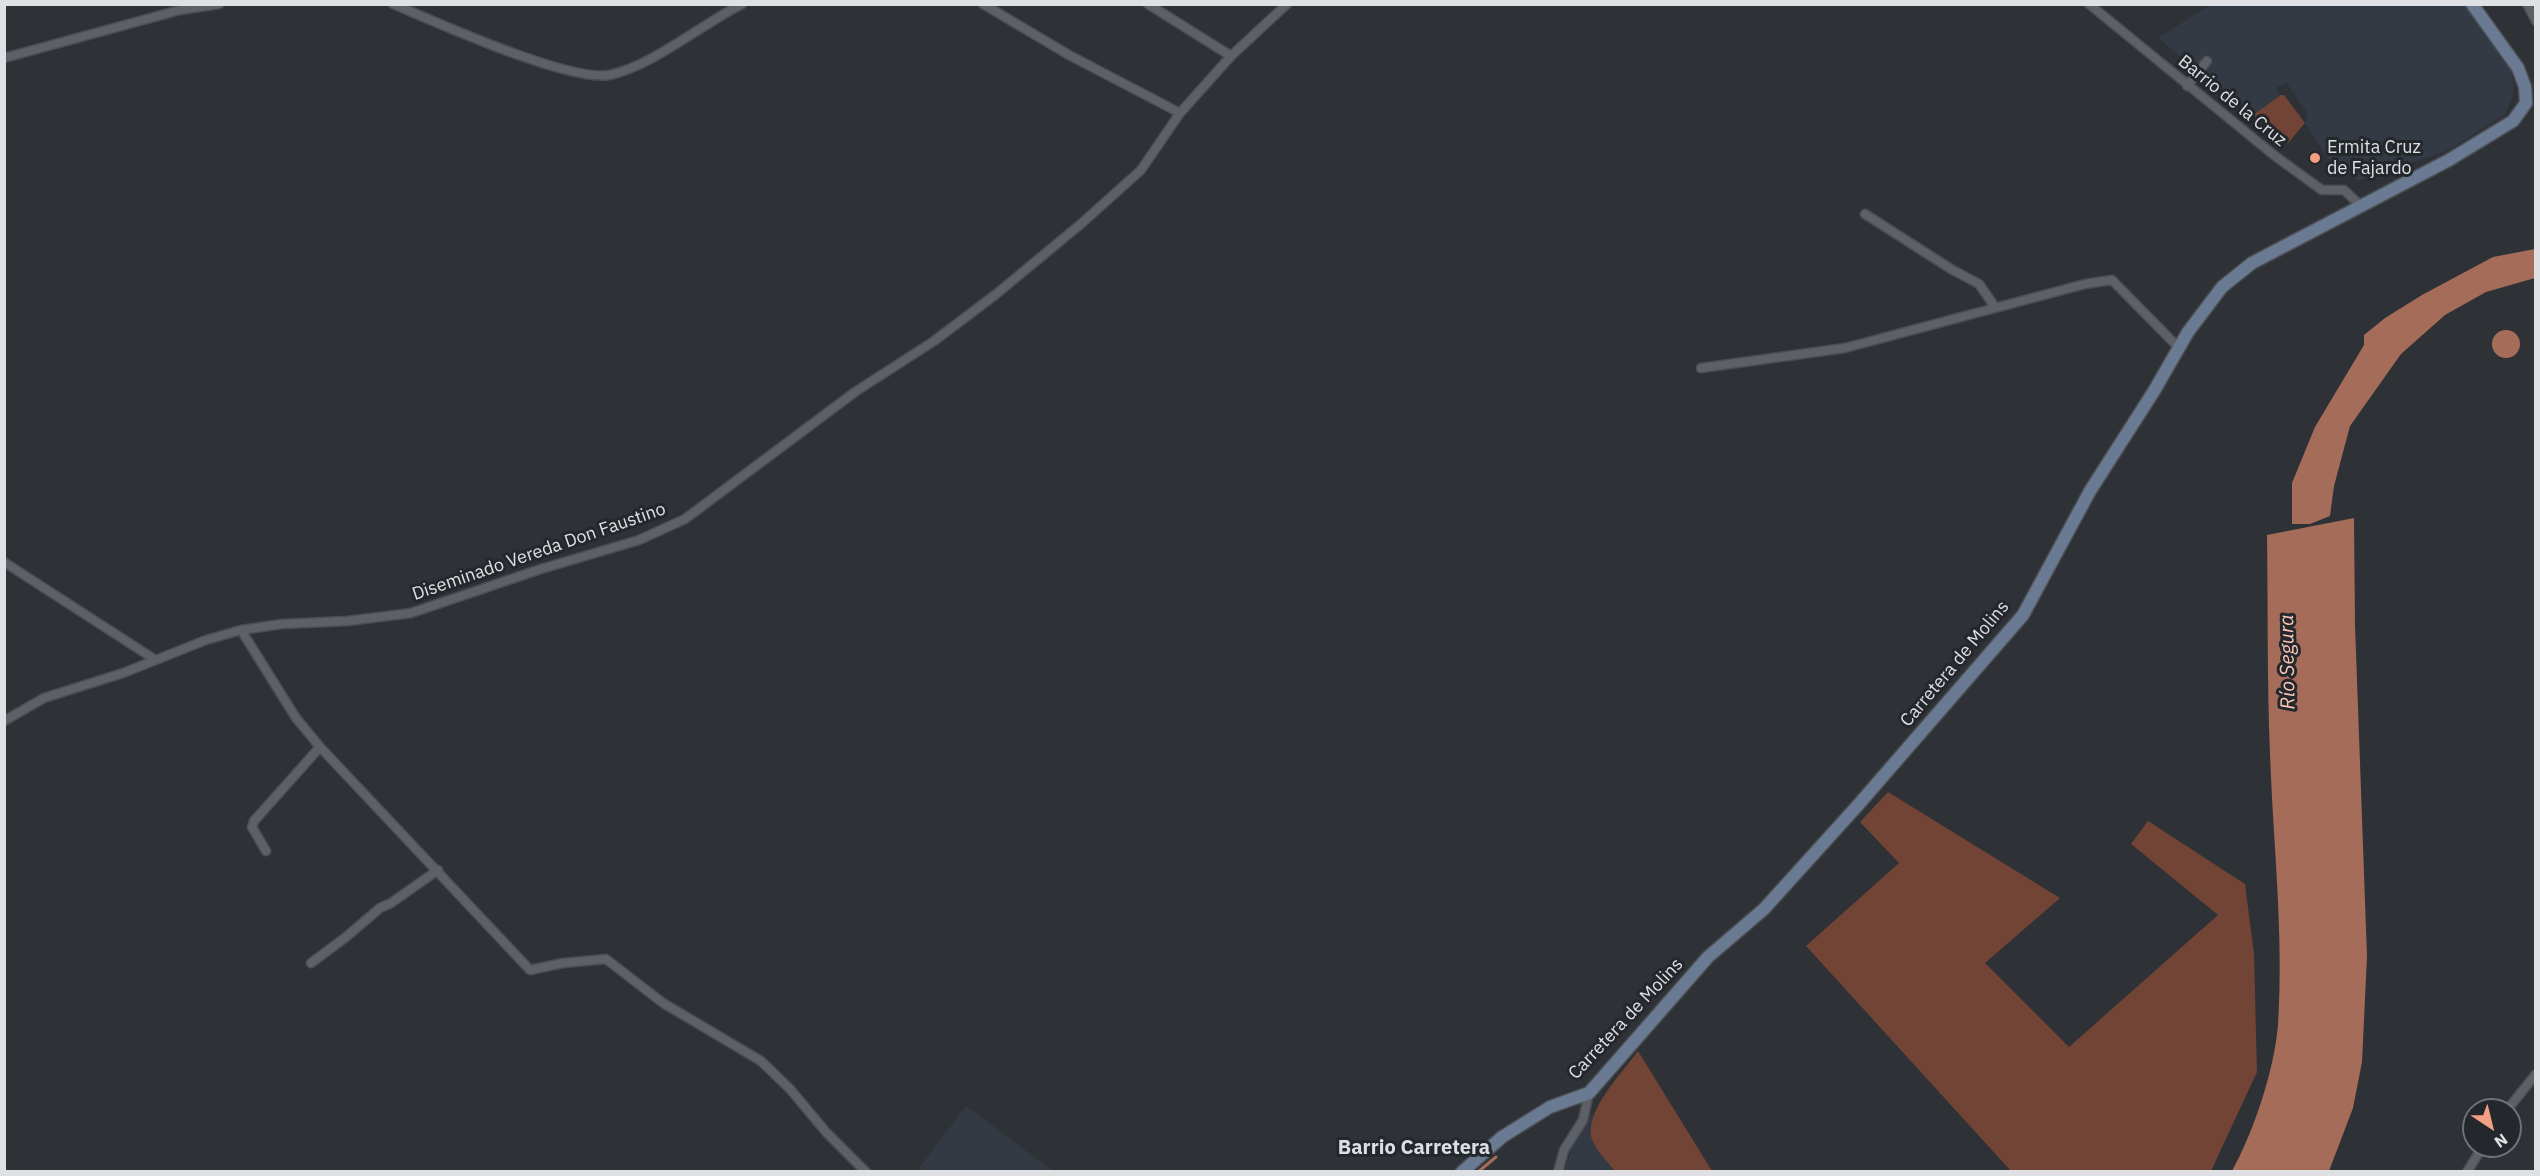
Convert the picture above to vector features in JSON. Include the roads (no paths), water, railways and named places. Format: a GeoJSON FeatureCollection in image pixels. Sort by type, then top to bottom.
{"type":"FeatureCollection","features":[{"type":"Feature","properties":{"kind":"street"},"geometry":{"type":"LineString","coordinates":[[4,58],[180,10],[219,4]]}},
{"type":"Feature","properties":{"kind":"street"},"geometry":{"type":"LineString","coordinates":[[393,4],[485,42],[569,71],[608,75],[650,59],[742,4]]}},
{"type":"Feature","properties":{"kind":"street"},"geometry":{"type":"LineString","coordinates":[[983,4],[1069,55],[1180,112]]}},
{"type":"Feature","properties":{"kind":"street"},"geometry":{"type":"LineString","coordinates":[[1148,4],[1231,56]]}},
{"type":"Feature","properties":{"kind":"street","name":"Diseminado Vereda Don Faustino"},"geometry":{"type":"LineString","coordinates":[[4,721],[44,698],[123,673],[154,659],[241,630],[282,624],[347,621],[411,613],[531,572],[658,534],[685,519],[711,502],[855,392],[934,341],[1020,275],[1141,170],[1180,112],[1231,56],[1287,4]]}},
{"type":"Feature","properties":{"kind":"street","name":"Barrio de la Cruz"},"geometry":{"type":"LineString","coordinates":[[2089,4],[2275,156],[2322,190],[2344,190],[2361,206]]}},
{"type":"Feature","properties":{"kind":"street","name":"Carretera de Molins"},"geometry":{"type":"LineString","coordinates":[[1462,1172],[1502,1137],[1550,1107],[1588,1093],[1708,957],[1764,909],[2023,615],[2090,490],[2154,392],[2206,306],[2222,287],[2252,263],[2492,135],[2513,121],[2531,102],[2518,68],[2472,4]]}},
{"type":"Feature","properties":{"kind":"street"},"geometry":{"type":"LineString","coordinates":[[2527,4],[2535,21]]}},
{"type":"Feature","properties":{"kind":"street"},"geometry":{"type":"LineString","coordinates":[[2187,86],[2207,61]]}},
{"type":"Feature","properties":{"kind":"street"},"geometry":{"type":"LineString","coordinates":[[1865,214],[1951,269],[1979,284],[1995,308]]}},
{"type":"Feature","properties":{"kind":"street"},"geometry":{"type":"LineString","coordinates":[[1701,368],[1845,348],[2085,284],[2112,280],[2179,348]]}},
{"type":"Feature","properties":{"kind":"street"},"geometry":{"type":"LineString","coordinates":[[4,562],[154,659]]}},
{"type":"Feature","properties":{"kind":"street"},"geometry":{"type":"LineString","coordinates":[[241,630],[296,718],[320,747],[530,970],[563,963],[606,959],[663,1003],[761,1061],[790,1089],[826,1132],[866,1172]]}},
{"type":"Feature","properties":{"kind":"street"},"geometry":{"type":"LineString","coordinates":[[266,851],[252,827],[254,821],[320,747]]}},
{"type":"Feature","properties":{"kind":"street"},"geometry":{"type":"LineString","coordinates":[[311,963],[380,908],[391,903],[438,870]]}},
{"type":"Feature","properties":{"kind":"street"},"geometry":{"type":"LineString","coordinates":[[2516,1098],[2535,1074]]}},
{"type":"Feature","properties":{"kind":"street"},"geometry":{"type":"LineString","coordinates":[[1558,1172],[1564,1150],[1583,1120],[1588,1093]]}},
{"type":"Feature","properties":{"kind":"street"},"geometry":{"type":"LineString","coordinates":[[2467,1172],[2475,1158]]}},
{"type":"Feature","properties":{"kind":"water"},"geometry":{"type":"Polygon","coordinates":[[[2535,249],[2535,278],[2486,292],[2445,315],[2401,354],[2350,426],[2334,486],[2330,516],[2310,524],[2292,524],[2292,483],[2315,427],[2364,345],[2364,335],[2385,318],[2422,295],[2493,257],[2535,249]]]}},
{"type":"Feature","properties":{"kind":"water"},"geometry":{"type":"Polygon","coordinates":[[[2506,330],[2516,334],[2520,344],[2516,354],[2506,358],[2496,354],[2492,344],[2496,334],[2506,330]]]}},
{"type":"Feature","properties":{"kind":"water","name":"Río Segura"},"geometry":{"type":"Polygon","coordinates":[[[2354,518],[2355,625],[2367,956],[2362,1062],[2353,1108],[2329,1171],[2232,1171],[2248,1138],[2262,1100],[2276,1043],[2280,991],[2269,726],[2267,535],[2354,518]]]}},
{"type":"Feature","properties":{"kind":"waterway"},"geometry":{"type":"LineString","coordinates":[[1478,1172],[1496,1157]]}},
{"type":"Feature","properties":{"kind":"place","name":"Ermita Cruz de Fajardo"},"geometry":{"type":"Point","coordinates":[2315,158]}},
{"type":"Feature","properties":{"kind":"district","name":"Barrio Carretera"},"geometry":{"type":"Point","coordinates":[1414,1148]}}]}
